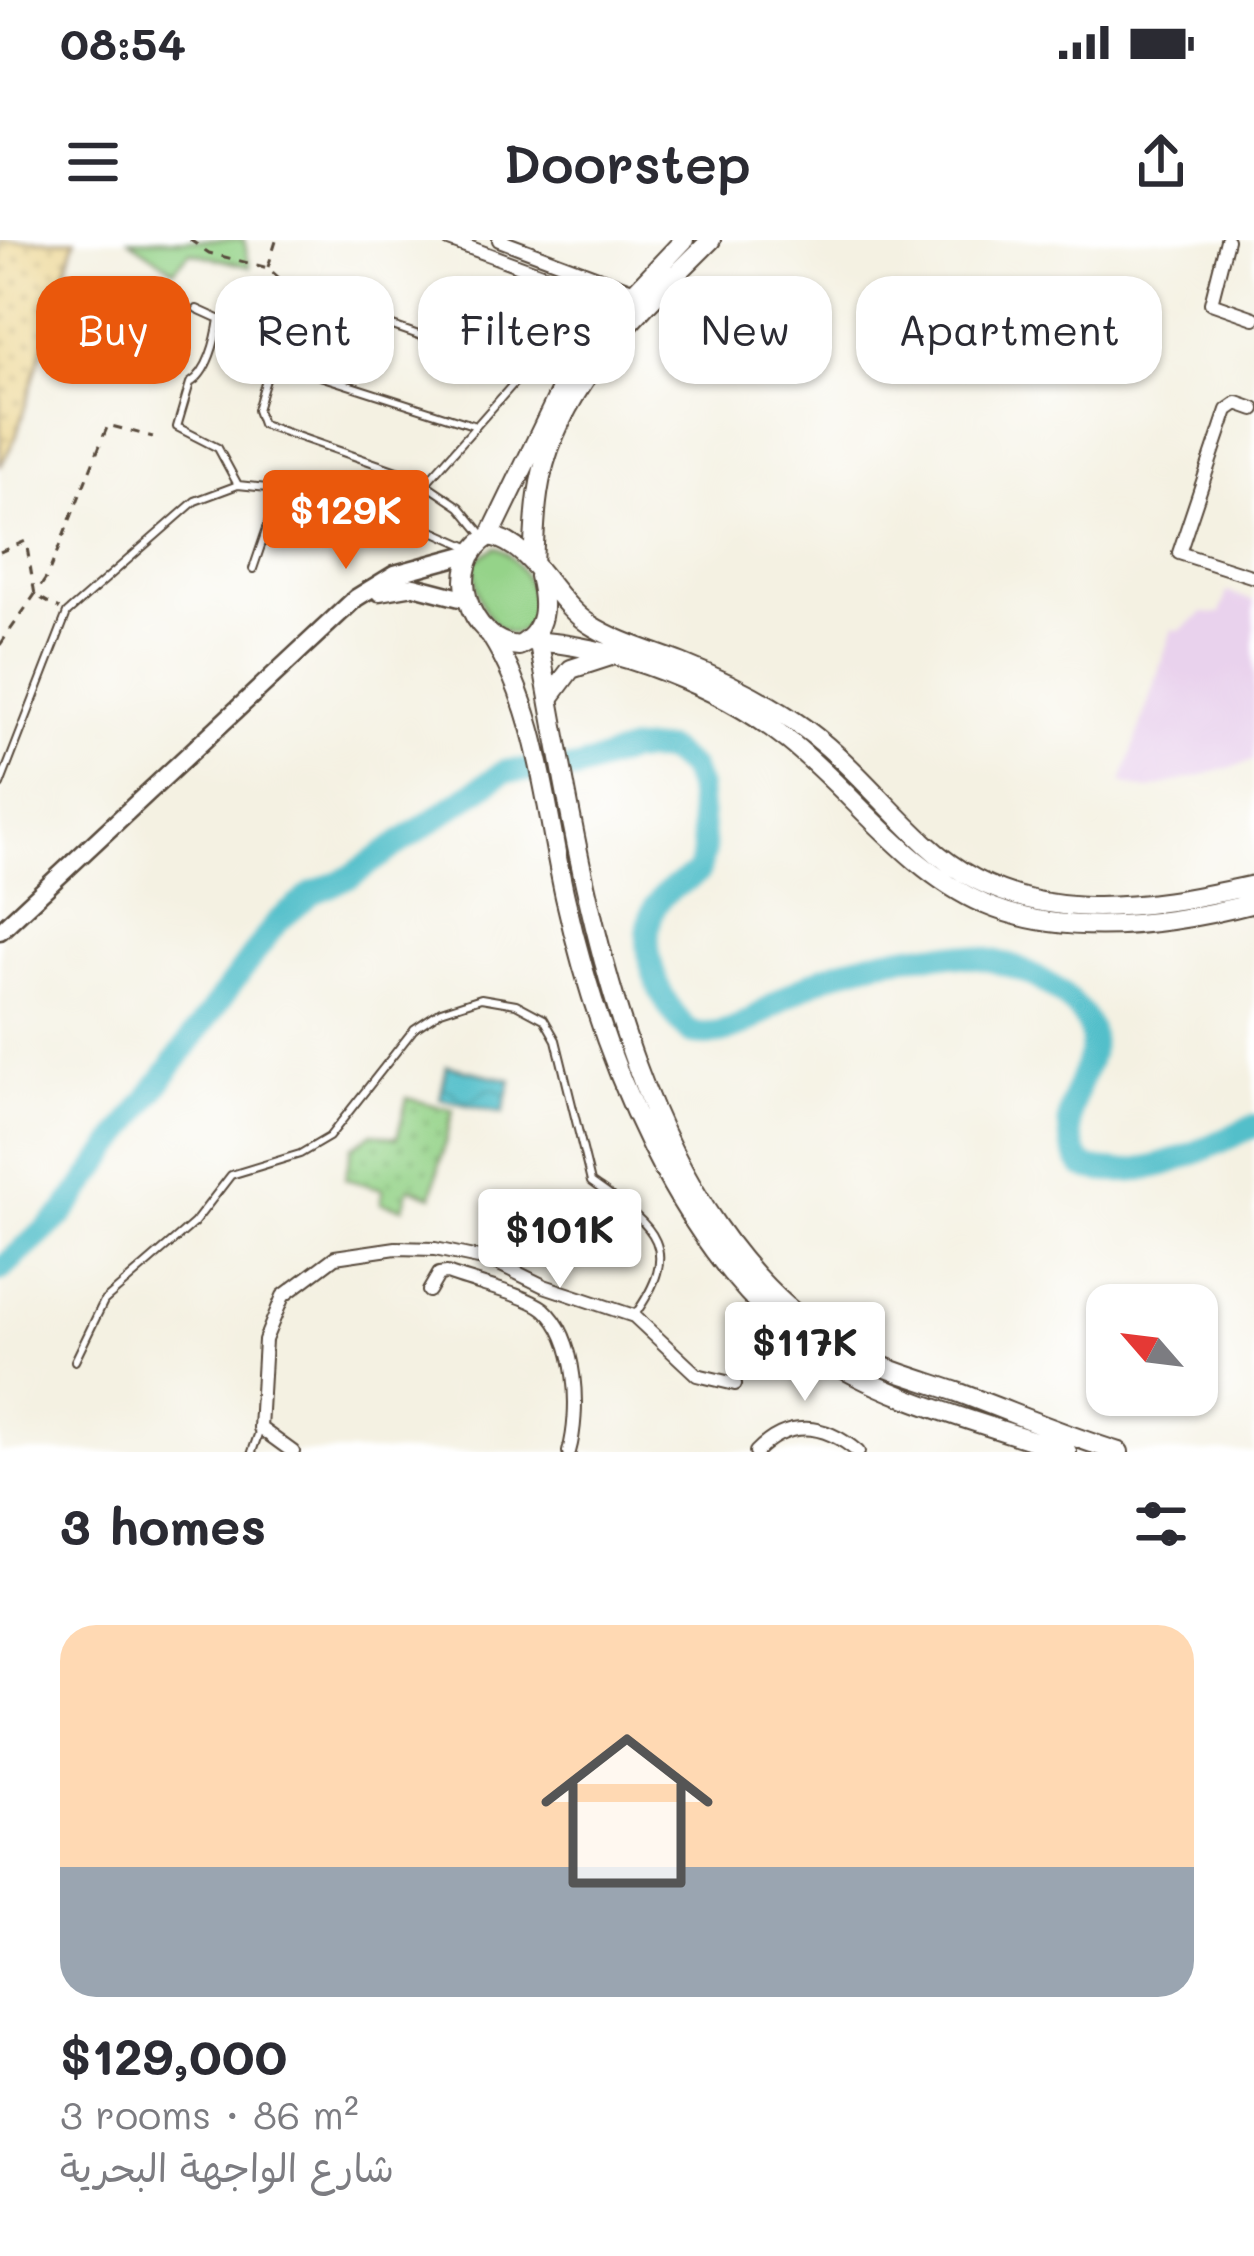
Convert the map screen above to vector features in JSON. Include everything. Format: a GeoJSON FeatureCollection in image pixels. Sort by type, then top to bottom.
{"type":"FeatureCollection","features":[{"type":"Feature","properties":{"kind":"main road"},"geometry":{"type":"LineString","coordinates":[[635,291],[684,240]]}},
{"type":"Feature","properties":{"kind":"main road"},"geometry":{"type":"LineString","coordinates":[[711,240],[616,339],[567,409],[538,488],[536,570],[544,603],[534,639],[605,967],[646,1092],[680,1162],[746,1260],[796,1312],[842,1347],[1120,1452]]}},
{"type":"Feature","properties":{"kind":"main road"},"geometry":{"type":"LineString","coordinates":[[564,384],[464,575],[468,600],[521,688],[596,1017],[639,1124],[697,1219],[751,1291],[792,1334],[845,1369],[1067,1452]]}},
{"type":"Feature","properties":{"kind":"main road"},"geometry":{"type":"LineString","coordinates":[[0,931],[381,580],[479,544],[512,542],[599,629],[720,679],[806,729],[954,868],[1002,894],[1106,908],[1169,904],[1254,885]]}},
{"type":"Feature","properties":{"kind":"main road"},"geometry":{"type":"LineString","coordinates":[[276,674],[387,588],[414,586],[468,600]]}},
{"type":"Feature","properties":{"kind":"main road"},"geometry":{"type":"LineString","coordinates":[[491,636],[506,645],[534,639],[584,645],[621,656],[768,725],[918,860],[981,903],[1039,920],[1105,925],[1214,914],[1254,903]]}},
{"type":"Feature","properties":{"kind":"main road"},"geometry":{"type":"LineString","coordinates":[[550,698],[558,682],[586,660],[621,656]]}},
{"type":"Feature","properties":{"kind":"street"},"geometry":{"type":"LineString","coordinates":[[449,240],[563,276]]}},
{"type":"Feature","properties":{"kind":"street"},"geometry":{"type":"LineString","coordinates":[[499,240],[581,276]]}},
{"type":"Feature","properties":{"kind":"street"},"geometry":{"type":"LineString","coordinates":[[1227,240],[1211,303],[1254,318]]}},
{"type":"Feature","properties":{"kind":"street"},"geometry":{"type":"LineString","coordinates":[[1254,409],[1237,403],[1227,410],[1179,553],[1254,577]]}},
{"type":"Feature","properties":{"kind":"street"},"geometry":{"type":"LineString","coordinates":[[293,1452],[260,1429],[261,1366],[271,1318],[283,1296],[335,1258],[396,1248],[435,1249],[493,1261],[544,1286],[634,1316],[697,1375],[735,1384]]}},
{"type":"Feature","properties":{"kind":"street"},"geometry":{"type":"LineString","coordinates":[[429,1291],[439,1274],[447,1273],[541,1306],[562,1340],[573,1378],[569,1452]]}},
{"type":"Feature","properties":{"kind":"street"},"geometry":{"type":"LineString","coordinates":[[756,1452],[776,1435],[801,1428],[832,1433],[858,1452]]}},
{"type":"Feature","properties":{"kind":"lane"},"geometry":{"type":"LineString","coordinates":[[197,308],[219,319],[216,340],[202,376],[190,383],[177,427],[218,448],[238,484]]}},
{"type":"Feature","properties":{"kind":"lane"},"geometry":{"type":"LineString","coordinates":[[394,327],[511,365],[515,382],[426,483]]}},
{"type":"Feature","properties":{"kind":"lane"},"geometry":{"type":"LineString","coordinates":[[264,384],[257,410],[266,428],[426,483],[460,507],[479,544]]}},
{"type":"Feature","properties":{"kind":"lane"},"geometry":{"type":"LineString","coordinates":[[345,384],[476,426]]}},
{"type":"Feature","properties":{"kind":"lane"},"geometry":{"type":"LineString","coordinates":[[0,785],[67,613],[195,501],[238,484],[296,491],[479,544]]}},
{"type":"Feature","properties":{"kind":"lane"},"geometry":{"type":"LineString","coordinates":[[253,568],[280,492]]}},
{"type":"Feature","properties":{"kind":"lane"},"geometry":{"type":"LineString","coordinates":[[75,1361],[104,1301],[194,1223],[231,1175],[300,1154],[329,1137],[414,1029],[441,1011],[481,998],[516,1004],[544,1019],[561,1058],[591,1182],[643,1219],[657,1238],[662,1252],[654,1288],[634,1316]]}},
{"type":"Feature","properties":{"kind":"lane"},"geometry":{"type":"LineString","coordinates":[[252,1452],[260,1429]]}},
{"type":"Feature","properties":{"kind":"path"},"geometry":{"type":"LineString","coordinates":[[190,240],[209,253],[268,268],[276,276]]}},
{"type":"Feature","properties":{"kind":"path"},"geometry":{"type":"LineString","coordinates":[[268,268],[276,241]]}},
{"type":"Feature","properties":{"kind":"path"},"geometry":{"type":"LineString","coordinates":[[0,645],[35,595],[108,425],[153,437]]}},
{"type":"Feature","properties":{"kind":"path"},"geometry":{"type":"LineString","coordinates":[[0,552],[26,541],[35,595]]}},
{"type":"Feature","properties":{"kind":"path"},"geometry":{"type":"LineString","coordinates":[[35,595],[67,613]]}},
{"type":"Feature","properties":{"kind":"shaded area"},"geometry":{"type":"Polygon","coordinates":[[[1227,592],[1254,601],[1254,761],[1147,790],[1122,783],[1172,629],[1179,631],[1203,613],[1220,614],[1227,592]]]}},
{"type":"Feature","properties":{"kind":"green space"},"geometry":{"type":"Polygon","coordinates":[[[129,240],[244,240],[250,267],[190,252],[174,270],[129,240]]]}},
{"type":"Feature","properties":{"kind":"green space"},"geometry":{"type":"Polygon","coordinates":[[[496,547],[522,571],[531,594],[528,628],[512,634],[487,614],[476,582],[475,560],[496,547]]]}},
{"type":"Feature","properties":{"kind":"green space"},"geometry":{"type":"Polygon","coordinates":[[[407,1098],[453,1110],[432,1196],[409,1187],[403,1208],[381,1203],[383,1189],[345,1179],[352,1147],[373,1133],[397,1138],[407,1098]]]}},
{"type":"Feature","properties":{"kind":"sand"},"geometry":{"type":"Polygon","coordinates":[[[0,240],[75,240],[64,276],[36,276],[36,370],[16,437],[0,467],[0,240]]]}},
{"type":"Feature","properties":{"kind":"water"},"geometry":{"type":"Polygon","coordinates":[[[447,1066],[511,1080],[503,1113],[440,1099],[447,1066]]]}},
{"type":"Feature","properties":{"kind":"waterway"},"geometry":{"type":"LineString","coordinates":[[0,1270],[63,1214],[277,922],[313,893],[350,877],[505,771],[577,769],[630,751],[667,750],[691,769],[698,788],[704,851],[699,871],[661,898],[648,931],[648,950],[660,989],[692,1033],[736,1028],[798,990],[852,967],[912,956],[972,957],[1037,977],[1063,995],[1089,1027],[1090,1056],[1069,1123],[1082,1166],[1105,1171],[1149,1168],[1254,1126]]}}]}
